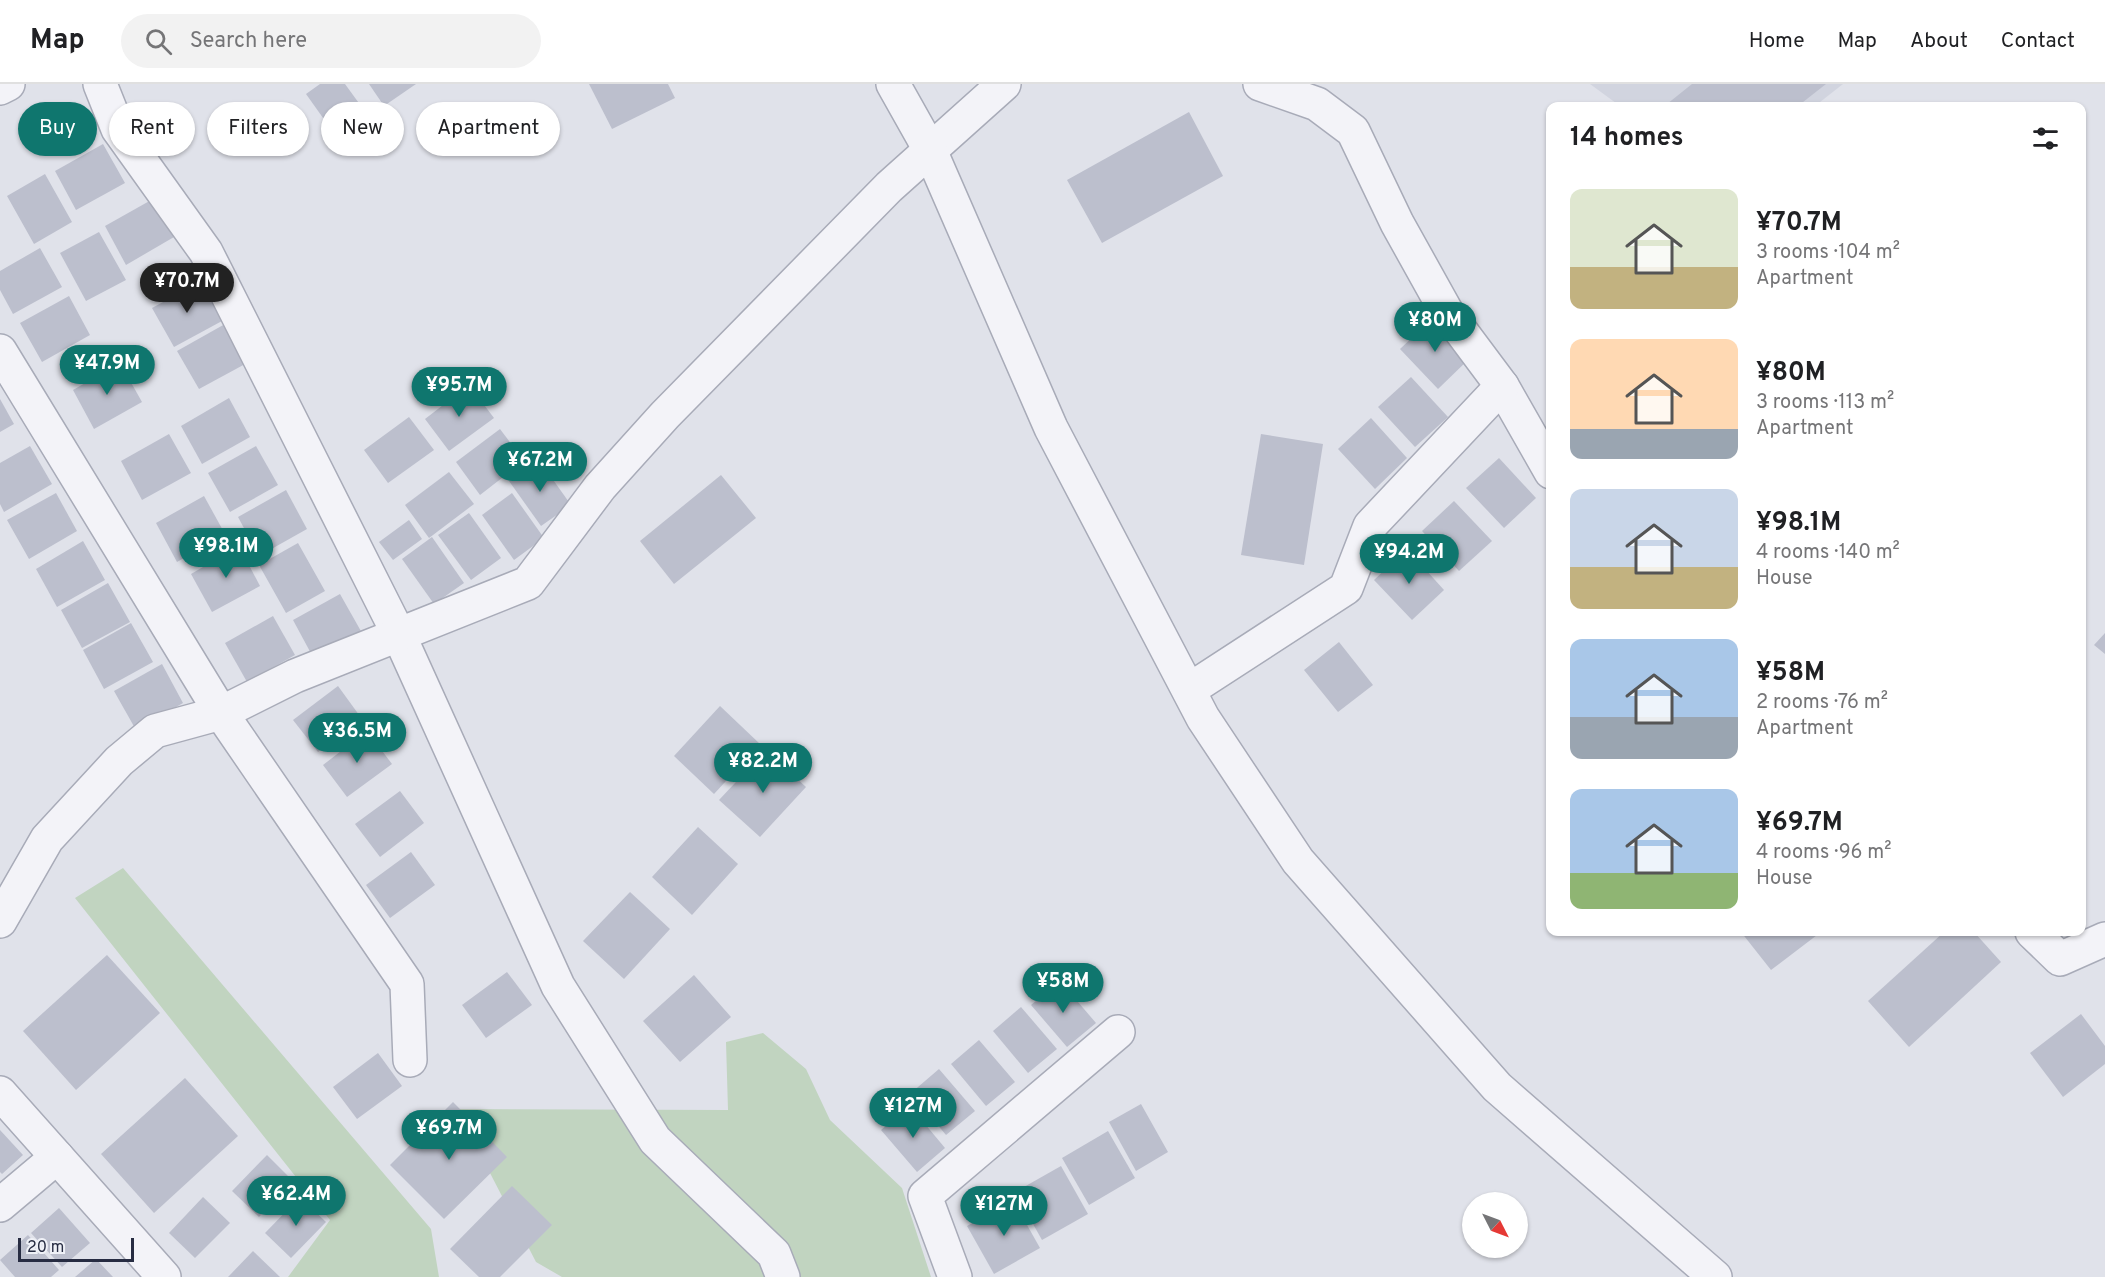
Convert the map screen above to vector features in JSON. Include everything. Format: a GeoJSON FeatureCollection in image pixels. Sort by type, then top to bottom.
{"type":"FeatureCollection","features":[{"type":"Feature","properties":{"kind":"street"},"geometry":{"type":"LineString","coordinates":[[0,87],[8,84]]}},
{"type":"Feature","properties":{"kind":"street"},"geometry":{"type":"LineString","coordinates":[[100,84],[118,129],[206,252],[399,634],[558,986],[655,1140],[774,1254],[783,1277]]}},
{"type":"Feature","properties":{"kind":"street"},"geometry":{"type":"LineString","coordinates":[[893,84],[929,148],[1051,428],[1203,718],[1298,861],[1497,1087],[1715,1277]]}},
{"type":"Feature","properties":{"kind":"street"},"geometry":{"type":"LineString","coordinates":[[0,921],[47,839],[119,761],[155,731],[221,713],[295,676],[528,583],[600,487],[665,415],[929,148],[1004,84]]}},
{"type":"Feature","properties":{"kind":"street"},"geometry":{"type":"LineString","coordinates":[[1260,84],[1317,104],[1353,130],[1397,223],[1446,311],[1502,386],[1546,463]]}},
{"type":"Feature","properties":{"kind":"street"},"geometry":{"type":"LineString","coordinates":[[0,351],[221,713],[407,984],[410,1060]]}},
{"type":"Feature","properties":{"kind":"street"},"geometry":{"type":"LineString","coordinates":[[1189,690],[1346,588],[1370,526],[1502,386]]}},
{"type":"Feature","properties":{"kind":"street"},"geometry":{"type":"LineString","coordinates":[[2036,936],[2060,959],[2105,939]]}},
{"type":"Feature","properties":{"kind":"street"},"geometry":{"type":"LineString","coordinates":[[955,1277],[925,1196],[1118,1032]]}},
{"type":"Feature","properties":{"kind":"street"},"geometry":{"type":"LineString","coordinates":[[0,1093],[164,1277]]}},
{"type":"Feature","properties":{"kind":"street"},"geometry":{"type":"LineString","coordinates":[[0,1205],[57,1157]]}},
{"type":"Feature","properties":{"kind":"shaded area"},"geometry":{"type":"Polygon","coordinates":[[[1590,84],[1843,84],[1820,102],[1615,102],[1590,84]]]}},
{"type":"Feature","properties":{"kind":"green space"},"geometry":{"type":"Polygon","coordinates":[[[123,868],[431,1229],[439,1277],[288,1277],[330,1220],[75,898],[123,868]]]}},
{"type":"Feature","properties":{"kind":"green space"},"geometry":{"type":"Polygon","coordinates":[[[763,1033],[806,1069],[830,1120],[902,1188],[931,1277],[562,1277],[536,1262],[457,1109],[728,1110],[726,1042],[763,1033]]]}},
{"type":"Feature","properties":{"kind":"building"},"geometry":{"type":"Polygon","coordinates":[[[320,84],[345,84],[358,102],[321,102],[321,115],[306,94],[320,84]]]}},
{"type":"Feature","properties":{"kind":"building"},"geometry":{"type":"Polygon","coordinates":[[[369,84],[416,84],[390,102],[381,102],[369,84]]]}},
{"type":"Feature","properties":{"kind":"building"},"geometry":{"type":"Polygon","coordinates":[[[589,84],[668,84],[675,98],[612,129],[589,84]]]}},
{"type":"Feature","properties":{"kind":"building"},"geometry":{"type":"Polygon","coordinates":[[[1692,84],[1826,84],[1803,102],[1670,102],[1692,84]]]}},
{"type":"Feature","properties":{"kind":"building"},"geometry":{"type":"Polygon","coordinates":[[[1189,112],[1223,176],[1102,243],[1067,180],[1189,112]]]}},
{"type":"Feature","properties":{"kind":"building"},"geometry":{"type":"Polygon","coordinates":[[[103,144],[125,183],[76,210],[55,171],[82,156],[97,156],[97,147],[103,144]]]}},
{"type":"Feature","properties":{"kind":"building"},"geometry":{"type":"Polygon","coordinates":[[[45,174],[72,222],[34,244],[7,196],[45,174]]]}},
{"type":"Feature","properties":{"kind":"building"},"geometry":{"type":"Polygon","coordinates":[[[153,199],[174,237],[126,265],[105,226],[153,199]]]}},
{"type":"Feature","properties":{"kind":"building"},"geometry":{"type":"Polygon","coordinates":[[[99,232],[126,280],[86,301],[60,253],[99,232]]]}},
{"type":"Feature","properties":{"kind":"building"},"geometry":{"type":"Polygon","coordinates":[[[40,248],[62,287],[13,314],[0,290],[0,271],[40,248]]]}},
{"type":"Feature","properties":{"kind":"building"},"geometry":{"type":"Polygon","coordinates":[[[200,282],[222,321],[174,347],[152,308],[200,282]]]}},
{"type":"Feature","properties":{"kind":"building"},"geometry":{"type":"Polygon","coordinates":[[[69,296],[90,335],[42,362],[20,323],[69,296]]]}},
{"type":"Feature","properties":{"kind":"building"},"geometry":{"type":"Polygon","coordinates":[[[1433,318],[1470,358],[1438,389],[1400,349],[1433,318]]]}},
{"type":"Feature","properties":{"kind":"building"},"geometry":{"type":"Polygon","coordinates":[[[225,324],[247,363],[199,389],[177,351],[225,324]]]}},
{"type":"Feature","properties":{"kind":"building"},"geometry":{"type":"Polygon","coordinates":[[[120,363],[142,402],[94,429],[73,390],[120,363]]]}},
{"type":"Feature","properties":{"kind":"building"},"geometry":{"type":"Polygon","coordinates":[[[1411,377],[1448,417],[1415,447],[1378,407],[1411,377]]]}},
{"type":"Feature","properties":{"kind":"building"},"geometry":{"type":"Polygon","coordinates":[[[469,385],[494,418],[449,451],[425,419],[469,385]]]}},
{"type":"Feature","properties":{"kind":"building"},"geometry":{"type":"Polygon","coordinates":[[[229,398],[250,437],[202,464],[181,426],[229,398]]]}},
{"type":"Feature","properties":{"kind":"building"},"geometry":{"type":"Polygon","coordinates":[[[0,399],[14,424],[0,432],[0,399]]]}},
{"type":"Feature","properties":{"kind":"building"},"geometry":{"type":"Polygon","coordinates":[[[409,417],[434,450],[388,483],[364,450],[409,417]]]}},
{"type":"Feature","properties":{"kind":"building"},"geometry":{"type":"Polygon","coordinates":[[[1371,418],[1407,458],[1375,489],[1338,449],[1371,418]]]}},
{"type":"Feature","properties":{"kind":"building"},"geometry":{"type":"Polygon","coordinates":[[[500,429],[524,461],[480,495],[456,462],[500,429]]]}},
{"type":"Feature","properties":{"kind":"building"},"geometry":{"type":"Polygon","coordinates":[[[169,434],[191,473],[142,500],[121,461],[169,434]]]}},
{"type":"Feature","properties":{"kind":"building"},"geometry":{"type":"Polygon","coordinates":[[[1261,434],[1323,444],[1304,565],[1241,555],[1261,434]]]}},
{"type":"Feature","properties":{"kind":"building"},"geometry":{"type":"Polygon","coordinates":[[[30,446],[52,484],[4,512],[0,504],[0,463],[30,446]]]}},
{"type":"Feature","properties":{"kind":"building"},"geometry":{"type":"Polygon","coordinates":[[[256,446],[278,485],[230,512],[208,473],[256,446]]]}},
{"type":"Feature","properties":{"kind":"building"},"geometry":{"type":"Polygon","coordinates":[[[1499,458],[1536,498],[1504,528],[1466,488],[1499,458]]]}},
{"type":"Feature","properties":{"kind":"building"},"geometry":{"type":"Polygon","coordinates":[[[539,460],[571,505],[541,526],[509,481],[539,460]]]}},
{"type":"Feature","properties":{"kind":"building"},"geometry":{"type":"Polygon","coordinates":[[[449,472],[474,504],[429,538],[405,505],[449,472]]]}},
{"type":"Feature","properties":{"kind":"building"},"geometry":{"type":"Polygon","coordinates":[[[721,475],[756,518],[674,584],[640,541],[721,475]]]}},
{"type":"Feature","properties":{"kind":"building"},"geometry":{"type":"Polygon","coordinates":[[[286,490],[307,529],[259,556],[238,517],[286,490]]]}},
{"type":"Feature","properties":{"kind":"building"},"geometry":{"type":"Polygon","coordinates":[[[56,493],[77,531],[29,559],[7,520],[56,493]]]}},
{"type":"Feature","properties":{"kind":"building"},"geometry":{"type":"Polygon","coordinates":[[[512,493],[544,538],[514,560],[482,515],[512,493]]]}},
{"type":"Feature","properties":{"kind":"building"},"geometry":{"type":"Polygon","coordinates":[[[204,496],[225,534],[177,562],[156,523],[204,496]]]}},
{"type":"Feature","properties":{"kind":"building"},"geometry":{"type":"Polygon","coordinates":[[[1454,501],[1492,541],[1459,571],[1422,531],[1454,501]]]}},
{"type":"Feature","properties":{"kind":"building"},"geometry":{"type":"Polygon","coordinates":[[[469,513],[501,558],[471,580],[438,535],[469,513]]]}},
{"type":"Feature","properties":{"kind":"building"},"geometry":{"type":"Polygon","coordinates":[[[409,520],[422,539],[393,560],[379,542],[409,520]]]}},
{"type":"Feature","properties":{"kind":"building"},"geometry":{"type":"Polygon","coordinates":[[[432,537],[464,583],[434,604],[402,559],[432,537]]]}},
{"type":"Feature","properties":{"kind":"building"},"geometry":{"type":"Polygon","coordinates":[[[83,541],[105,580],[57,607],[36,569],[83,541]]]}},
{"type":"Feature","properties":{"kind":"building"},"geometry":{"type":"Polygon","coordinates":[[[298,543],[325,591],[286,613],[259,565],[298,543]]]}},
{"type":"Feature","properties":{"kind":"building"},"geometry":{"type":"Polygon","coordinates":[[[239,546],[260,586],[212,612],[191,574],[239,546]]]}},
{"type":"Feature","properties":{"kind":"building"},"geometry":{"type":"Polygon","coordinates":[[[1407,549],[1444,590],[1412,620],[1374,580],[1407,549]]]}},
{"type":"Feature","properties":{"kind":"building"},"geometry":{"type":"Polygon","coordinates":[[[108,583],[130,622],[82,648],[61,610],[108,583]]]}},
{"type":"Feature","properties":{"kind":"building"},"geometry":{"type":"Polygon","coordinates":[[[340,594],[362,633],[314,659],[293,620],[340,594]]]}},
{"type":"Feature","properties":{"kind":"building"},"geometry":{"type":"Polygon","coordinates":[[[273,616],[295,655],[247,682],[225,643],[273,616]]]}},
{"type":"Feature","properties":{"kind":"building"},"geometry":{"type":"Polygon","coordinates":[[[131,623],[153,662],[104,689],[83,650],[131,623]]]}},
{"type":"Feature","properties":{"kind":"building"},"geometry":{"type":"Polygon","coordinates":[[[2105,633],[2105,654],[2094,645],[2105,633]]]}},
{"type":"Feature","properties":{"kind":"building"},"geometry":{"type":"Polygon","coordinates":[[[1339,642],[1373,685],[1338,712],[1304,670],[1339,642]]]}},
{"type":"Feature","properties":{"kind":"building"},"geometry":{"type":"Polygon","coordinates":[[[162,664],[183,703],[136,730],[114,691],[162,664]]]}},
{"type":"Feature","properties":{"kind":"building"},"geometry":{"type":"Polygon","coordinates":[[[338,686],[362,719],[318,752],[293,720],[338,686]]]}},
{"type":"Feature","properties":{"kind":"building"},"geometry":{"type":"Polygon","coordinates":[[[720,706],[760,744],[714,794],[674,756],[720,706]]]}},
{"type":"Feature","properties":{"kind":"building"},"geometry":{"type":"Polygon","coordinates":[[[367,731],[392,764],[347,797],[323,765],[367,731]]]}},
{"type":"Feature","properties":{"kind":"building"},"geometry":{"type":"Polygon","coordinates":[[[766,750],[806,787],[760,837],[719,800],[766,750]]]}},
{"type":"Feature","properties":{"kind":"building"},"geometry":{"type":"Polygon","coordinates":[[[400,791],[424,823],[380,857],[355,824],[400,791]]]}},
{"type":"Feature","properties":{"kind":"building"},"geometry":{"type":"Polygon","coordinates":[[[698,827],[738,864],[692,915],[652,877],[698,827]]]}},
{"type":"Feature","properties":{"kind":"building"},"geometry":{"type":"Polygon","coordinates":[[[411,852],[435,885],[390,918],[366,885],[411,852]]]}},
{"type":"Feature","properties":{"kind":"building"},"geometry":{"type":"Polygon","coordinates":[[[630,892],[670,929],[624,979],[583,941],[630,892]]]}},
{"type":"Feature","properties":{"kind":"building"},"geometry":{"type":"Polygon","coordinates":[[[1744,936],[1816,936],[1771,970],[1744,936]]]}},
{"type":"Feature","properties":{"kind":"building"},"geometry":{"type":"Polygon","coordinates":[[[1940,936],[1978,936],[2001,962],[1909,1047],[1868,1001],[1940,936]]]}},
{"type":"Feature","properties":{"kind":"building"},"geometry":{"type":"Polygon","coordinates":[[[107,955],[160,1013],[76,1090],[23,1031],[107,955]]]}},
{"type":"Feature","properties":{"kind":"building"},"geometry":{"type":"Polygon","coordinates":[[[507,972],[532,1005],[486,1038],[462,1005],[507,972]]]}},
{"type":"Feature","properties":{"kind":"building"},"geometry":{"type":"Polygon","coordinates":[[[694,975],[731,1017],[680,1062],[643,1021],[694,975]]]}},
{"type":"Feature","properties":{"kind":"building"},"geometry":{"type":"Polygon","coordinates":[[[1060,981],[1096,1023],[1067,1047],[1031,1005],[1060,981]]]}},
{"type":"Feature","properties":{"kind":"building"},"geometry":{"type":"Polygon","coordinates":[[[1021,1007],[1057,1049],[1028,1073],[993,1031],[1021,1007]]]}},
{"type":"Feature","properties":{"kind":"building"},"geometry":{"type":"Polygon","coordinates":[[[2081,1014],[2105,1046],[2105,1064],[2063,1097],[2030,1053],[2081,1014]]]}},
{"type":"Feature","properties":{"kind":"building"},"geometry":{"type":"Polygon","coordinates":[[[979,1040],[1015,1082],[986,1106],[951,1064],[979,1040]]]}},
{"type":"Feature","properties":{"kind":"building"},"geometry":{"type":"Polygon","coordinates":[[[378,1053],[402,1086],[357,1119],[333,1087],[378,1053]]]}},
{"type":"Feature","properties":{"kind":"building"},"geometry":{"type":"Polygon","coordinates":[[[939,1069],[975,1111],[946,1135],[911,1093],[939,1069]]]}},
{"type":"Feature","properties":{"kind":"building"},"geometry":{"type":"Polygon","coordinates":[[[185,1078],[238,1136],[154,1213],[101,1154],[185,1078]]]}},
{"type":"Feature","properties":{"kind":"building"},"geometry":{"type":"Polygon","coordinates":[[[453,1102],[507,1157],[444,1219],[390,1165],[453,1102]]]}},
{"type":"Feature","properties":{"kind":"building"},"geometry":{"type":"Polygon","coordinates":[[[1141,1104],[1168,1152],[1136,1171],[1109,1122],[1141,1104]]]}},
{"type":"Feature","properties":{"kind":"building"},"geometry":{"type":"Polygon","coordinates":[[[910,1106],[945,1148],[917,1172],[881,1130],[910,1106]]]}},
{"type":"Feature","properties":{"kind":"building"},"geometry":{"type":"Polygon","coordinates":[[[0,1130],[23,1155],[2,1174],[0,1172],[0,1130]]]}},
{"type":"Feature","properties":{"kind":"building"},"geometry":{"type":"Polygon","coordinates":[[[1108,1131],[1135,1178],[1089,1205],[1062,1158],[1108,1131]]]}},
{"type":"Feature","properties":{"kind":"building"},"geometry":{"type":"Polygon","coordinates":[[[267,1155],[293,1181],[259,1217],[232,1191],[267,1155]]]}},
{"type":"Feature","properties":{"kind":"building"},"geometry":{"type":"Polygon","coordinates":[[[1061,1166],[1088,1214],[1042,1240],[1015,1192],[1061,1166]]]}},
{"type":"Feature","properties":{"kind":"building"},"geometry":{"type":"Polygon","coordinates":[[[512,1186],[552,1225],[500,1277],[479,1277],[450,1249],[512,1186]]]}},
{"type":"Feature","properties":{"kind":"building"},"geometry":{"type":"Polygon","coordinates":[[[203,1197],[230,1223],[195,1258],[169,1233],[203,1197]]]}},
{"type":"Feature","properties":{"kind":"building"},"geometry":{"type":"Polygon","coordinates":[[[300,1197],[326,1222],[291,1258],[265,1233],[300,1197]]]}},
{"type":"Feature","properties":{"kind":"building"},"geometry":{"type":"Polygon","coordinates":[[[1013,1200],[1040,1248],[994,1274],[967,1226],[1013,1200]]]}},
{"type":"Feature","properties":{"kind":"building"},"geometry":{"type":"Polygon","coordinates":[[[59,1208],[90,1243],[62,1267],[31,1233],[59,1208]]]}},
{"type":"Feature","properties":{"kind":"building"},"geometry":{"type":"Polygon","coordinates":[[[28,1235],[59,1270],[51,1277],[15,1277],[0,1260],[28,1235]]]}},
{"type":"Feature","properties":{"kind":"building"},"geometry":{"type":"Polygon","coordinates":[[[253,1251],[280,1277],[228,1277],[253,1251]]]}},
{"type":"Feature","properties":{"kind":"building"},"geometry":{"type":"Polygon","coordinates":[[[96,1259],[113,1277],[75,1277],[96,1259]]]}}]}
